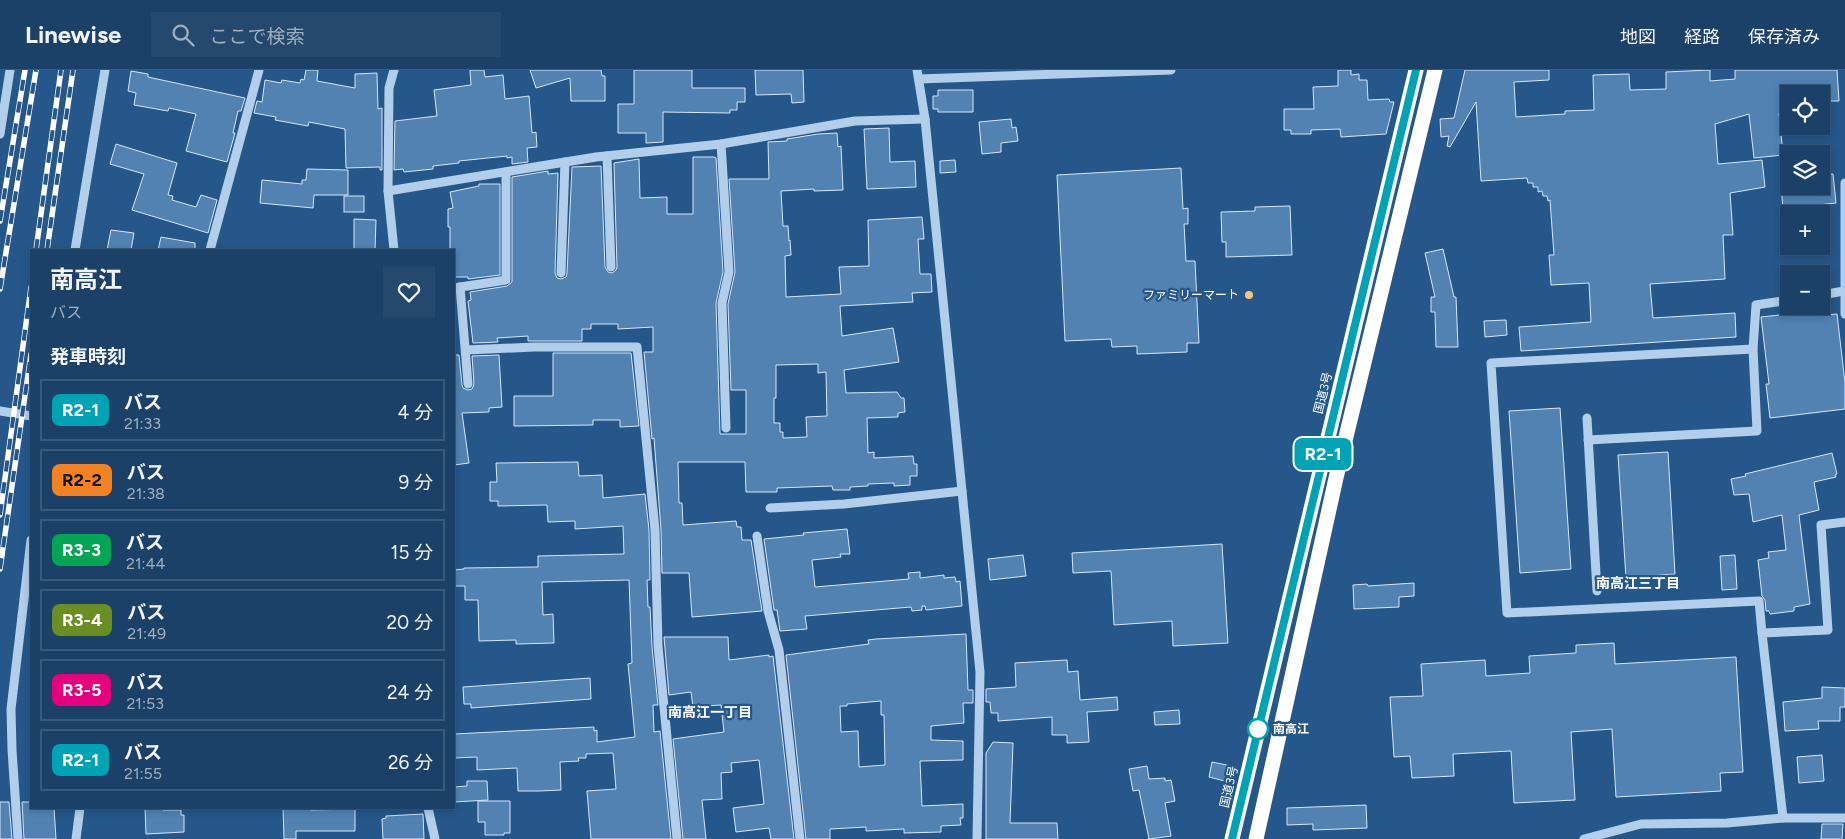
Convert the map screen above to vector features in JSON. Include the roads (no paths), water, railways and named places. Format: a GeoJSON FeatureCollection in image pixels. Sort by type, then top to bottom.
{"type":"FeatureCollection","features":[{"type":"Feature","properties":{"kind":"highway","name":"国道3号"},"geometry":{"type":"LineString","coordinates":[[1232,839],[1416,70]]}},
{"type":"Feature","properties":{"kind":"highway"},"geometry":{"type":"LineString","coordinates":[[1256,839],[1336,478],[1435,70]]}},
{"type":"Feature","properties":{"kind":"street"},"geometry":{"type":"LineString","coordinates":[[0,134],[10,70]]}},
{"type":"Feature","properties":{"kind":"street"},"geometry":{"type":"LineString","coordinates":[[75,249],[105,70]]}},
{"type":"Feature","properties":{"kind":"street"},"geometry":{"type":"LineString","coordinates":[[210,249],[259,70]]}},
{"type":"Feature","properties":{"kind":"street"},"geometry":{"type":"LineString","coordinates":[[976,839],[980,672],[925,119],[918,75],[1171,70]]}},
{"type":"Feature","properties":{"kind":"street"},"geometry":{"type":"LineString","coordinates":[[394,249],[388,191],[389,88],[396,71]]}},
{"type":"Feature","properties":{"kind":"street"},"geometry":{"type":"LineString","coordinates":[[388,191],[564,162],[721,144],[855,121],[925,119]]}},
{"type":"Feature","properties":{"kind":"street"},"geometry":{"type":"LineString","coordinates":[[721,144],[729,272],[722,303],[726,428]]}},
{"type":"Feature","properties":{"kind":"street"},"geometry":{"type":"LineString","coordinates":[[607,156],[611,267]]}},
{"type":"Feature","properties":{"kind":"street"},"geometry":{"type":"LineString","coordinates":[[561,273],[564,162]]}},
{"type":"Feature","properties":{"kind":"street"},"geometry":{"type":"LineString","coordinates":[[468,384],[466,350],[457,288],[506,280],[506,172]]}},
{"type":"Feature","properties":{"kind":"street"},"geometry":{"type":"LineString","coordinates":[[1845,183],[1845,314]]}},
{"type":"Feature","properties":{"kind":"street"},"geometry":{"type":"LineString","coordinates":[[1830,293],[1844,291]]}},
{"type":"Feature","properties":{"kind":"street"},"geometry":{"type":"LineString","coordinates":[[1588,440],[1757,431],[1753,349],[1756,305],[1780,301]]}},
{"type":"Feature","properties":{"kind":"street"},"geometry":{"type":"LineString","coordinates":[[466,350],[534,347],[638,347],[655,530],[658,646],[677,839]]}},
{"type":"Feature","properties":{"kind":"street"},"geometry":{"type":"LineString","coordinates":[[1753,349],[1491,363],[1507,613],[1758,601],[1783,818]]}},
{"type":"Feature","properties":{"kind":"street"},"geometry":{"type":"LineString","coordinates":[[0,411],[30,416]]}},
{"type":"Feature","properties":{"kind":"street"},"geometry":{"type":"LineString","coordinates":[[1587,418],[1597,591]]}},
{"type":"Feature","properties":{"kind":"street"},"geometry":{"type":"LineString","coordinates":[[770,508],[844,504],[962,491]]}},
{"type":"Feature","properties":{"kind":"street"},"geometry":{"type":"LineString","coordinates":[[1762,633],[1828,630],[1821,525],[1845,522]]}},
{"type":"Feature","properties":{"kind":"street"},"geometry":{"type":"LineString","coordinates":[[756,536],[768,611],[779,650],[800,839]]}},
{"type":"Feature","properties":{"kind":"street"},"geometry":{"type":"LineString","coordinates":[[18,839],[11,709],[30,549]]}},
{"type":"Feature","properties":{"kind":"street"},"geometry":{"type":"LineString","coordinates":[[76,839],[80,809]]}},
{"type":"Feature","properties":{"kind":"street"},"geometry":{"type":"LineString","coordinates":[[428,809],[435,839]]}},
{"type":"Feature","properties":{"kind":"street"},"geometry":{"type":"LineString","coordinates":[[1584,839],[1641,824],[1728,822],[1783,818],[1845,818]]}},
{"type":"Feature","properties":{"kind":"railway"},"geometry":{"type":"LineString","coordinates":[[0,221],[25,70]]}},
{"type":"Feature","properties":{"kind":"railway"},"geometry":{"type":"LineString","coordinates":[[0,289],[36,70]]}},
{"type":"Feature","properties":{"kind":"railway"},"geometry":{"type":"LineString","coordinates":[[36,249],[61,70]]}},
{"type":"Feature","properties":{"kind":"railway"},"geometry":{"type":"LineString","coordinates":[[47,249],[73,70]]}},
{"type":"Feature","properties":{"kind":"railway"},"geometry":{"type":"LineString","coordinates":[[0,515],[30,294]]}},
{"type":"Feature","properties":{"kind":"railway"},"geometry":{"type":"LineString","coordinates":[[0,569],[30,361]]}},
{"type":"Feature","properties":{"kind":"place","name":"ファミリーマート"},"geometry":{"type":"Point","coordinates":[1249,295]}},
{"type":"Feature","properties":{"kind":"place","name":"南高江"},"geometry":{"type":"Point","coordinates":[1258,729]}},
{"type":"Feature","properties":{"kind":"district","name":"南高江三丁目"},"geometry":{"type":"Point","coordinates":[1638,583]}},
{"type":"Feature","properties":{"kind":"district","name":"南高江一丁目"},"geometry":{"type":"Point","coordinates":[710,712]}}]}
